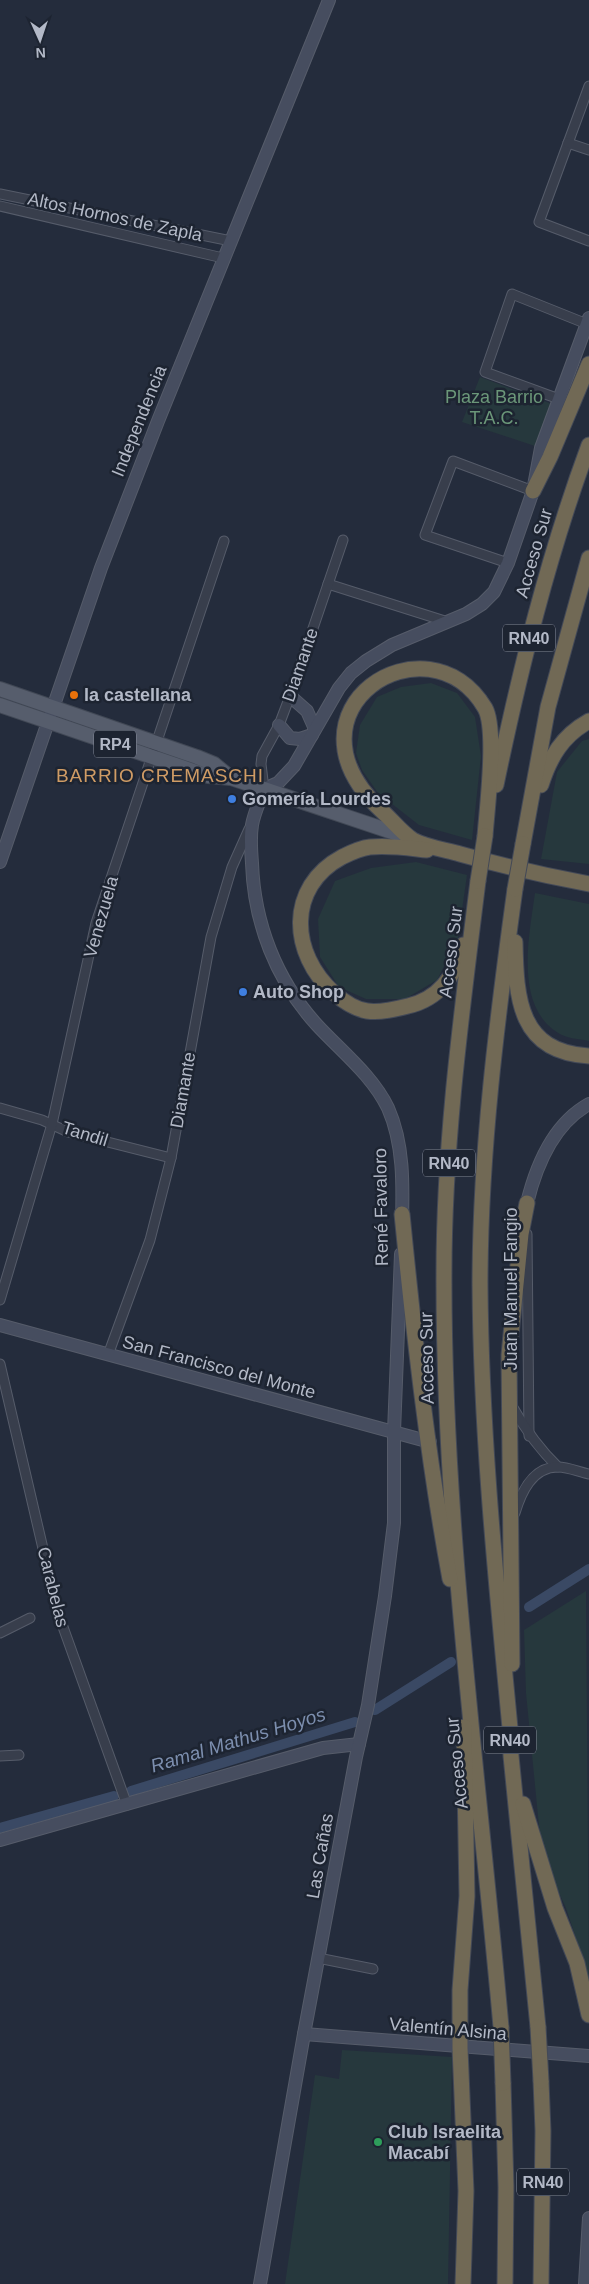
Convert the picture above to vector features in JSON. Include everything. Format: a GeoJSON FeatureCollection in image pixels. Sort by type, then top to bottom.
{"type":"FeatureCollection","features":[{"type":"Feature","properties":{"kind":"highway"},"geometry":{"type":"LineString","coordinates":[[533,491],[550,457],[589,364]]}},
{"type":"Feature","properties":{"kind":"highway","name":"Acceso Sur"},"geometry":{"type":"LineString","coordinates":[[505,2284],[506,2187],[501,2027],[465,1657],[447,1413],[444,1272],[445,1218],[458,1046],[485,836],[512,707],[529,640],[569,501],[589,445]]}},
{"type":"Feature","properties":{"kind":"highway","name":"RN40"},"geometry":{"type":"LineString","coordinates":[[541,2284],[543,2131],[538,2027],[511,1756],[487,1471],[480,1285],[482,1222],[495,1033],[515,889],[548,707],[589,558]]}},
{"type":"Feature","properties":{"kind":"highway"},"geometry":{"type":"LineString","coordinates":[[413,840],[368,798],[354,779],[347,762],[343,740],[348,715],[363,692],[384,677],[398,671],[418,669],[438,671],[457,680],[470,690],[486,709],[490,728],[490,749],[485,836]]}},
{"type":"Feature","properties":{"kind":"highway"},"geometry":{"type":"LineString","coordinates":[[523,844],[548,763],[560,744],[574,729],[589,721]]}},
{"type":"Feature","properties":{"kind":"highway","name":"RP4"},"geometry":{"type":"LineString","coordinates":[[413,840],[500,865],[586,883]]}},
{"type":"Feature","properties":{"kind":"highway"},"geometry":{"type":"LineString","coordinates":[[453,852],[388,846],[369,847],[350,853],[328,864],[305,892],[300,915],[302,938],[308,958],[326,986],[345,1002],[367,1011],[392,1010],[419,1004],[437,994],[453,974],[460,956],[478,880]]}},
{"type":"Feature","properties":{"kind":"highway"},"geometry":{"type":"LineString","coordinates":[[515,889],[516,979],[523,1012],[530,1028],[547,1044],[570,1055],[589,1056]]}},
{"type":"Feature","properties":{"kind":"highway"},"geometry":{"type":"LineString","coordinates":[[510,1728],[513,1628],[508,1398],[509,1355],[516,1282],[527,1203]]}},
{"type":"Feature","properties":{"kind":"highway"},"geometry":{"type":"LineString","coordinates":[[402,1214],[410,1292],[443,1541],[465,1657],[464,1749],[467,1896],[460,1990],[460,2048],[466,2191],[464,2284]]}},
{"type":"Feature","properties":{"kind":"highway"},"geometry":{"type":"LineString","coordinates":[[511,1756],[539,1859],[555,1908],[577,1963],[589,2015]]}},
{"type":"Feature","properties":{"kind":"main road","name":"Independencia"},"geometry":{"type":"LineString","coordinates":[[0,862],[52,706],[101,568],[230,241],[329,0]]}},
{"type":"Feature","properties":{"kind":"main road"},"geometry":{"type":"LineString","coordinates":[[264,789],[278,783],[289,773],[339,688],[351,673],[392,645],[448,622],[482,604],[494,592],[508,563],[533,491],[541,448],[588,321]]}},
{"type":"Feature","properties":{"kind":"main road","name":"RP4"},"geometry":{"type":"LineString","coordinates":[[0,689],[157,742],[214,764],[231,778]]}},
{"type":"Feature","properties":{"kind":"main road"},"geometry":{"type":"LineString","coordinates":[[290,696],[307,711],[314,732]]}},
{"type":"Feature","properties":{"kind":"main road","name":"RP4"},"geometry":{"type":"LineString","coordinates":[[0,705],[208,776],[231,778],[413,840]]}},
{"type":"Feature","properties":{"kind":"main road"},"geometry":{"type":"LineString","coordinates":[[278,726],[290,738],[300,739],[314,732]]}},
{"type":"Feature","properties":{"kind":"main road","name":"René Favaloro"},"geometry":{"type":"LineString","coordinates":[[264,789],[252,824],[251,851],[254,894],[271,954],[281,975],[306,1013],[373,1085],[387,1107],[396,1131],[401,1156],[402,1214],[394,1432]]}},
{"type":"Feature","properties":{"kind":"main road","name":"Juan Manuel Fangio"},"geometry":{"type":"LineString","coordinates":[[527,1203],[534,1176],[553,1137],[581,1109],[589,1104]]}},
{"type":"Feature","properties":{"kind":"main road","name":"San Francisco del Monte"},"geometry":{"type":"LineString","coordinates":[[0,1325],[430,1442]]}},
{"type":"Feature","properties":{"kind":"main road","name":"Las Cañas"},"geometry":{"type":"LineString","coordinates":[[260,2284],[318,1958],[368,1705],[393,1531],[394,1432]]}},
{"type":"Feature","properties":{"kind":"main road"},"geometry":{"type":"LineString","coordinates":[[0,1840],[323,1748],[359,1744]]}},
{"type":"Feature","properties":{"kind":"main road","name":"Valentín Alsina"},"geometry":{"type":"LineString","coordinates":[[304,2034],[460,2048],[589,2056]]}},
{"type":"Feature","properties":{"kind":"main road"},"geometry":{"type":"LineString","coordinates":[[585,2284],[589,2218]]}},
{"type":"Feature","properties":{"kind":"street"},"geometry":{"type":"LineString","coordinates":[[589,86],[539,222],[589,241]]}},
{"type":"Feature","properties":{"kind":"street"},"geometry":{"type":"LineString","coordinates":[[568,142],[589,150]]}},
{"type":"Feature","properties":{"kind":"street","name":"Altos Hornos de Zapla"},"geometry":{"type":"LineString","coordinates":[[0,194],[230,241]]}},
{"type":"Feature","properties":{"kind":"street"},"geometry":{"type":"LineString","coordinates":[[0,206],[224,258]]}},
{"type":"Feature","properties":{"kind":"street"},"geometry":{"type":"LineString","coordinates":[[559,398],[485,372],[512,294],[588,321]]}},
{"type":"Feature","properties":{"kind":"street"},"geometry":{"type":"LineString","coordinates":[[508,563],[425,535],[453,462],[533,491]]}},
{"type":"Feature","properties":{"kind":"street","name":"Diamante"},"geometry":{"type":"LineString","coordinates":[[264,789],[261,760],[290,696],[344,540]]}},
{"type":"Feature","properties":{"kind":"street","name":"Venezuela"},"geometry":{"type":"LineString","coordinates":[[0,1300],[52,1124],[96,923],[224,541]]}},
{"type":"Feature","properties":{"kind":"street"},"geometry":{"type":"LineString","coordinates":[[328,584],[448,622]]}},
{"type":"Feature","properties":{"kind":"street","name":"Diamante"},"geometry":{"type":"LineString","coordinates":[[108,1355],[150,1240],[171,1158],[211,937],[232,868],[252,824]]}},
{"type":"Feature","properties":{"kind":"street","name":"Tandil"},"geometry":{"type":"LineString","coordinates":[[0,1108],[52,1124],[68,1132],[171,1158]]}},
{"type":"Feature","properties":{"kind":"street","name":"Juan Manuel Fangio"},"geometry":{"type":"LineString","coordinates":[[527,1203],[529,1436]]}},
{"type":"Feature","properties":{"kind":"street","name":"Carabelas"},"geometry":{"type":"LineString","coordinates":[[0,1364],[58,1613],[127,1805]]}},
{"type":"Feature","properties":{"kind":"street"},"geometry":{"type":"LineString","coordinates":[[508,1398],[529,1436],[540,1450],[558,1467],[589,1474]]}},
{"type":"Feature","properties":{"kind":"street"},"geometry":{"type":"LineString","coordinates":[[511,1531],[519,1499],[528,1484],[538,1474],[558,1467]]}},
{"type":"Feature","properties":{"kind":"street"},"geometry":{"type":"LineString","coordinates":[[0,1633],[30,1618]]}},
{"type":"Feature","properties":{"kind":"street"},"geometry":{"type":"LineString","coordinates":[[0,1756],[19,1755]]}},
{"type":"Feature","properties":{"kind":"street"},"geometry":{"type":"LineString","coordinates":[[318,1958],[373,1969]]}},
{"type":"Feature","properties":{"kind":"green space","name":"Plaza Barrio T.A.C."},"geometry":{"type":"Polygon","coordinates":[[[480,377],[552,404],[535,446],[462,422],[480,377]]]}},
{"type":"Feature","properties":{"kind":"green space"},"geometry":{"type":"Polygon","coordinates":[[[431,683],[457,693],[475,717],[481,756],[472,840],[419,825],[378,793],[362,770],[356,753],[360,725],[377,697],[401,687],[431,683]]]}},
{"type":"Feature","properties":{"kind":"green space"},"geometry":{"type":"Polygon","coordinates":[[[589,739],[589,864],[541,859],[557,772],[582,741],[589,739]]]}},
{"type":"Feature","properties":{"kind":"green space"},"geometry":{"type":"Polygon","coordinates":[[[416,862],[467,875],[458,938],[437,980],[405,999],[366,999],[339,987],[320,957],[318,919],[335,881],[371,868],[416,862]]]}},
{"type":"Feature","properties":{"kind":"green space"},"geometry":{"type":"Polygon","coordinates":[[[535,893],[589,904],[589,1041],[562,1035],[547,1024],[536,1008],[530,991],[528,971],[528,951],[535,893]]]}},
{"type":"Feature","properties":{"kind":"green space"},"geometry":{"type":"Polygon","coordinates":[[[586,1591],[589,1984],[566,1908],[546,1865],[539,1826],[526,1693],[524,1630],[586,1591]]]}},
{"type":"Feature","properties":{"kind":"green space","name":"Club Israelita Macabí"},"geometry":{"type":"Polygon","coordinates":[[[342,2050],[452,2057],[448,2284],[285,2284],[315,2075],[339,2079],[342,2050]]]}},
{"type":"Feature","properties":{"kind":"waterway","name":"Ramal Mathus Hoyos"},"geometry":{"type":"LineString","coordinates":[[529,1607],[589,1569]]}},
{"type":"Feature","properties":{"kind":"waterway","name":"Ramal Mathus Hoyos"},"geometry":{"type":"LineString","coordinates":[[375,1710],[451,1662]]}},
{"type":"Feature","properties":{"kind":"waterway","name":"Ramal Mathus Hoyos"},"geometry":{"type":"LineString","coordinates":[[131,1791],[355,1722]]}},
{"type":"Feature","properties":{"kind":"waterway","name":"Ramal Mathus Hoyos"},"geometry":{"type":"LineString","coordinates":[[0,1828],[114,1796]]}},
{"type":"Feature","properties":{"kind":"place","name":"la castellana"},"geometry":{"type":"Point","coordinates":[74,695]}},
{"type":"Feature","properties":{"kind":"place","name":"Gomería Lourdes"},"geometry":{"type":"Point","coordinates":[232,799]}},
{"type":"Feature","properties":{"kind":"place","name":"Auto Shop"},"geometry":{"type":"Point","coordinates":[243,992]}},
{"type":"Feature","properties":{"kind":"place","name":"Club Israelita Macabí"},"geometry":{"type":"Point","coordinates":[378,2142]}},
{"type":"Feature","properties":{"kind":"district","name":"BARRIO CREMASCHI"},"geometry":{"type":"Point","coordinates":[160,775]}}]}
